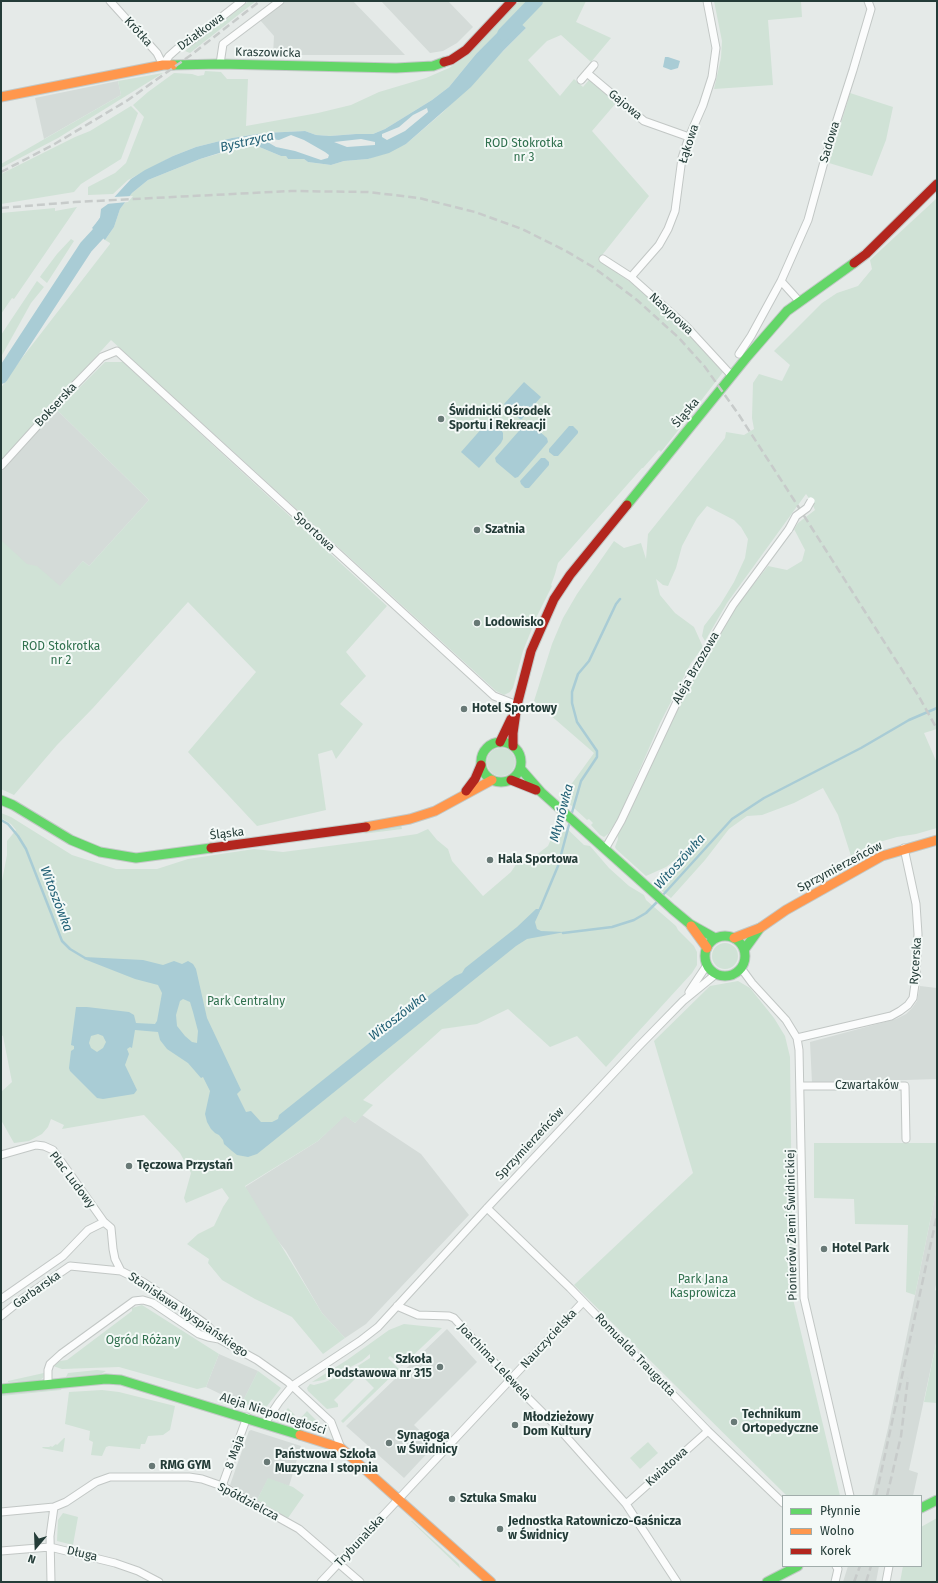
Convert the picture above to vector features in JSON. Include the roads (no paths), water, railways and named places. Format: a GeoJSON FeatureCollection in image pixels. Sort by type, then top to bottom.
{"type":"FeatureCollection","features":[{"type":"Feature","properties":{"kind":"street","name":"Krótka"},"geometry":{"type":"LineString","coordinates":[[110,1],[157,53],[162,65]]}},
{"type":"Feature","properties":{"kind":"street","name":"Działkowa"},"geometry":{"type":"LineString","coordinates":[[162,65],[178,48],[192,41],[242,1]]}},
{"type":"Feature","properties":{"kind":"street"},"geometry":{"type":"LineString","coordinates":[[220,64],[223,44],[280,1]]}},
{"type":"Feature","properties":{"kind":"street","name":"Kraszowicka"},"geometry":{"type":"LineString","coordinates":[[1,97],[162,65],[220,64],[396,68],[433,66],[451,60],[466,50],[512,1]]}},
{"type":"Feature","properties":{"kind":"street","name":"Łąkowa"},"geometry":{"type":"LineString","coordinates":[[631,277],[659,245],[668,229],[675,211],[682,158],[689,137],[703,105],[712,77],[716,48],[707,1]]}},
{"type":"Feature","properties":{"kind":"street","name":"Sadowa"},"geometry":{"type":"LineString","coordinates":[[739,354],[751,336],[781,281],[808,220],[827,151],[853,70],[870,9],[868,1]]}},
{"type":"Feature","properties":{"kind":"street"},"geometry":{"type":"LineString","coordinates":[[581,80],[594,65]]}},
{"type":"Feature","properties":{"kind":"street","name":"Gajowa"},"geometry":{"type":"LineString","coordinates":[[587,73],[644,121],[689,137]]}},
{"type":"Feature","properties":{"kind":"street","name":"Śląska"},"geometry":{"type":"LineString","coordinates":[[500,742],[516,705],[531,651],[554,599],[563,585],[776,323],[799,301],[866,254],[928,195],[937,184]]}},
{"type":"Feature","properties":{"kind":"street","name":"Nasypowa"},"geometry":{"type":"LineString","coordinates":[[603,259],[631,277],[685,325],[732,376]]}},
{"type":"Feature","properties":{"kind":"street"},"geometry":{"type":"LineString","coordinates":[[781,281],[799,301]]}},
{"type":"Feature","properties":{"kind":"street","name":"Bokserska"},"geometry":{"type":"LineString","coordinates":[[1,466],[102,357],[117,351]]}},
{"type":"Feature","properties":{"kind":"street","name":"Sportowa"},"geometry":{"type":"LineString","coordinates":[[117,351],[494,696],[516,705]]}},
{"type":"Feature","properties":{"kind":"street","name":"Aleja Brzozowa"},"geometry":{"type":"LineString","coordinates":[[605,849],[621,820],[682,691],[733,605],[789,528],[796,516],[807,508],[811,501]]}},
{"type":"Feature","properties":{"kind":"street","name":"Śląska"},"geometry":{"type":"LineString","coordinates":[[513,746],[516,705]]}},
{"type":"Feature","properties":{"kind":"street"},"geometry":{"type":"LineString","coordinates":[[511,780],[517,775],[520,768],[520,756],[513,746],[509,744],[500,742],[493,744],[484,752],[481,765],[487,776],[498,782],[511,780],[541,792]]}},
{"type":"Feature","properties":{"kind":"street","name":"Śląska"},"geometry":{"type":"LineString","coordinates":[[462,795],[475,779],[481,765]]}},
{"type":"Feature","properties":{"kind":"street"},"geometry":{"type":"LineString","coordinates":[[520,768],[541,792],[672,909],[690,924],[716,938]]}},
{"type":"Feature","properties":{"kind":"street","name":"Śląska"},"geometry":{"type":"LineString","coordinates":[[1,800],[13,805],[70,840],[88,848],[100,852],[136,858],[346,831],[421,816],[448,804],[492,780]]}},
{"type":"Feature","properties":{"kind":"street","name":"Sprzymierzeńców"},"geometry":{"type":"LineString","coordinates":[[734,938],[760,928],[786,910],[828,885],[882,856],[904,848],[937,840]]}},
{"type":"Feature","properties":{"kind":"street","name":"Rycerska"},"geometry":{"type":"LineString","coordinates":[[797,1038],[891,1016],[908,1006],[913,998],[916,977],[918,934],[916,904],[904,848]]}},
{"type":"Feature","properties":{"kind":"street"},"geometry":{"type":"LineString","coordinates":[[690,924],[707,948]]}},
{"type":"Feature","properties":{"kind":"street","name":"Sprzymierzeńców"},"geometry":{"type":"LineString","coordinates":[[744,950],[760,928]]}},
{"type":"Feature","properties":{"kind":"street"},"geometry":{"type":"LineString","coordinates":[[725,936],[734,938],[744,950],[744,962],[741,968],[736,973],[729,975],[722,976],[716,974],[707,965],[705,959],[707,948],[716,938],[725,936]]}},
{"type":"Feature","properties":{"kind":"street","name":"Sprzymierzeńców"},"geometry":{"type":"LineString","coordinates":[[683,1001],[707,965]]}},
{"type":"Feature","properties":{"kind":"street","name":"Pionierów Ziemi Świdnickiej"},"geometry":{"type":"LineString","coordinates":[[741,968],[786,1020],[797,1038],[799,1050],[800,1086],[804,1298],[850,1495]]}},
{"type":"Feature","properties":{"kind":"street","name":"Sprzymierzeńców"},"geometry":{"type":"LineString","coordinates":[[292,1386],[360,1341],[378,1327],[487,1208],[683,1001],[716,974]]}},
{"type":"Feature","properties":{"kind":"street","name":"Czwartaków"},"geometry":{"type":"LineString","coordinates":[[800,1086],[906,1086],[906,1139]]}},
{"type":"Feature","properties":{"kind":"street","name":"Plac Ludowy"},"geometry":{"type":"LineString","coordinates":[[1,1155],[36,1145],[44,1146],[53,1150],[104,1222]]}},
{"type":"Feature","properties":{"kind":"street","name":"Romualda Traugutta"},"geometry":{"type":"LineString","coordinates":[[487,1208],[583,1302],[708,1431],[782,1502]]}},
{"type":"Feature","properties":{"kind":"street","name":"Stanisława Wyspiańskiego"},"geometry":{"type":"LineString","coordinates":[[104,1222],[111,1228],[115,1259],[121,1271],[143,1282],[190,1313],[207,1326],[219,1339],[257,1360],[292,1386],[330,1422],[341,1448]]}},
{"type":"Feature","properties":{"kind":"street","name":"Garbarska"},"geometry":{"type":"LineString","coordinates":[[1,1299],[63,1256],[88,1230],[104,1222]]}},
{"type":"Feature","properties":{"kind":"street","name":"Garbarska"},"geometry":{"type":"LineString","coordinates":[[1,1316],[22,1299],[70,1266],[121,1271]]}},
{"type":"Feature","properties":{"kind":"street"},"geometry":{"type":"LineString","coordinates":[[48,1384],[48,1370],[50,1364],[61,1354],[134,1301],[143,1300],[153,1303],[199,1334],[219,1339]]}},
{"type":"Feature","properties":{"kind":"street","name":"Nauczycielska"},"geometry":{"type":"LineString","coordinates":[[399,1499],[511,1381],[583,1302]]}},
{"type":"Feature","properties":{"kind":"street","name":"Joachima Lelewela"},"geometry":{"type":"LineString","coordinates":[[397,1306],[418,1314],[448,1316],[454,1318],[511,1381],[562,1432],[626,1504],[678,1582]]}},
{"type":"Feature","properties":{"kind":"street","name":"Aleja Niepodległości"},"geometry":{"type":"LineString","coordinates":[[1,1389],[106,1379],[121,1380],[247,1417],[341,1448],[491,1582]]}},
{"type":"Feature","properties":{"kind":"street"},"geometry":{"type":"LineString","coordinates":[[266,1423],[279,1402],[292,1386]]}},
{"type":"Feature","properties":{"kind":"street","name":"8 Maja"},"geometry":{"type":"LineString","coordinates":[[222,1486],[247,1417]]}},
{"type":"Feature","properties":{"kind":"street","name":"Kwiatowa"},"geometry":{"type":"LineString","coordinates":[[626,1504],[708,1431]]}},
{"type":"Feature","properties":{"kind":"street","name":"Spółdzielcza"},"geometry":{"type":"LineString","coordinates":[[54,1507],[66,1502],[96,1482],[110,1476],[188,1477],[202,1479],[222,1486],[299,1529],[360,1582]]}},
{"type":"Feature","properties":{"kind":"street","name":"Trybunalska"},"geometry":{"type":"LineString","coordinates":[[321,1582],[399,1499]]}},
{"type":"Feature","properties":{"kind":"street"},"geometry":{"type":"LineString","coordinates":[[922,1508],[937,1500]]}},
{"type":"Feature","properties":{"kind":"street"},"geometry":{"type":"LineString","coordinates":[[1,1512],[54,1507],[50,1547],[52,1582]]}},
{"type":"Feature","properties":{"kind":"street","name":"Długa"},"geometry":{"type":"LineString","coordinates":[[1,1551],[50,1547],[115,1562],[138,1571],[159,1582]]}},
{"type":"Feature","properties":{"kind":"street"},"geometry":{"type":"LineString","coordinates":[[767,1582],[796,1567]]}},
{"type":"Feature","properties":{"kind":"street"},"geometry":{"type":"LineString","coordinates":[[835,1582],[838,1569],[837,1567]]}},
{"type":"Feature","properties":{"kind":"street"},"geometry":{"type":"LineString","coordinates":[[886,1582],[889,1567]]}},
{"type":"Feature","properties":{"kind":"water"},"geometry":{"type":"Polygon","coordinates":[[[513,17],[526,28],[471,87],[406,144],[389,153],[368,159],[344,161],[331,165],[308,162],[304,159],[288,159],[286,156],[281,156],[257,146],[229,150],[200,159],[148,180],[132,193],[120,209],[114,227],[105,240],[92,228],[100,218],[101,209],[108,204],[131,179],[173,156],[196,147],[232,138],[264,133],[305,131],[316,135],[330,136],[373,134],[385,129],[432,100],[449,87],[476,54],[513,17]],[[427,108],[413,115],[399,127],[382,134],[382,137],[387,140],[405,131],[428,112],[427,108]],[[291,135],[279,140],[264,140],[276,147],[295,151],[321,160],[328,158],[329,155],[304,140],[291,135]],[[361,139],[334,142],[347,147],[375,145],[375,142],[361,139]]]}},
{"type":"Feature","properties":{"kind":"water"},"geometry":{"type":"Polygon","coordinates":[[[665,57],[680,61],[678,68],[671,70],[663,67],[665,57]]]}},
{"type":"Feature","properties":{"kind":"water"},"geometry":{"type":"Polygon","coordinates":[[[524,382],[541,397],[521,420],[504,404],[524,382]]]}},
{"type":"Feature","properties":{"kind":"water"},"geometry":{"type":"Polygon","coordinates":[[[526,423],[531,424],[547,438],[548,442],[518,477],[515,478],[496,462],[495,458],[526,423]]]}},
{"type":"Feature","properties":{"kind":"water"},"geometry":{"type":"Polygon","coordinates":[[[490,424],[497,425],[500,428],[503,433],[503,439],[479,468],[461,452],[483,427],[490,424]]]}},
{"type":"Feature","properties":{"kind":"water"},"geometry":{"type":"Polygon","coordinates":[[[569,426],[573,426],[578,433],[558,456],[554,456],[549,452],[549,449],[569,426]]]}},
{"type":"Feature","properties":{"kind":"water"},"geometry":{"type":"Polygon","coordinates":[[[541,458],[545,458],[549,462],[549,465],[529,488],[525,488],[520,481],[541,458]]]}},
{"type":"Feature","properties":{"kind":"water"},"geometry":{"type":"Polygon","coordinates":[[[536,909],[540,909],[535,922],[537,929],[541,931],[565,932],[527,939],[516,946],[257,1154],[248,1157],[237,1155],[224,1144],[219,1135],[211,1129],[205,1114],[210,1091],[203,1077],[201,1078],[188,1063],[167,1049],[160,1040],[158,1032],[135,1030],[132,1048],[130,1047],[127,1049],[129,1054],[125,1065],[137,1090],[134,1094],[103,1099],[97,1098],[70,1071],[69,1068],[71,1051],[74,1049],[74,1046],[71,1045],[76,1007],[129,1012],[134,1015],[136,1023],[155,1024],[157,1021],[162,993],[158,985],[135,979],[84,959],[84,957],[143,960],[163,965],[174,961],[182,964],[188,961],[193,964],[196,969],[207,1018],[241,1090],[237,1094],[246,1112],[251,1111],[261,1122],[272,1122],[278,1119],[279,1115],[432,993],[455,976],[462,973],[465,968],[517,927],[536,909]],[[183,999],[180,1001],[176,1015],[177,1026],[192,1042],[197,1043],[198,1031],[190,1002],[183,999]],[[98,1034],[91,1036],[89,1043],[91,1048],[97,1052],[103,1048],[106,1042],[103,1036],[98,1034]]]}},
{"type":"Feature","properties":{"kind":"waterway","name":"Bystrzyca"},"geometry":{"type":"LineString","coordinates":[[504,34],[536,1]]}},
{"type":"Feature","properties":{"kind":"waterway","name":"Bystrzyca"},"geometry":{"type":"LineString","coordinates":[[1,377],[86,247],[98,234],[108,218]]}},
{"type":"Feature","properties":{"kind":"waterway","name":"Młynówka"},"geometry":{"type":"LineString","coordinates":[[571,816],[581,781],[597,757],[597,751],[577,722],[572,703],[572,692],[578,674],[589,661],[616,604],[620,599]]}},
{"type":"Feature","properties":{"kind":"waterway","name":"Witoszówka"},"geometry":{"type":"LineString","coordinates":[[662,896],[732,819],[764,798],[861,748],[909,720],[937,708]]}},
{"type":"Feature","properties":{"kind":"waterway","name":"Witoszówka"},"geometry":{"type":"LineString","coordinates":[[1,820],[8,824],[26,849],[62,941],[70,949],[85,958]]}},
{"type":"Feature","properties":{"kind":"waterway","name":"Młynówka"},"geometry":{"type":"LineString","coordinates":[[540,909],[558,866],[570,821]]}},
{"type":"Feature","properties":{"kind":"waterway","name":"Witoszówka"},"geometry":{"type":"LineString","coordinates":[[563,933],[612,927],[634,920],[646,913],[659,900]]}},
{"type":"Feature","properties":{"kind":"railway"},"geometry":{"type":"LineString","coordinates":[[1,172],[53,145],[128,100],[191,55],[260,1]]}},
{"type":"Feature","properties":{"kind":"railway"},"geometry":{"type":"LineString","coordinates":[[1,208],[75,202],[291,191],[368,192],[419,198],[475,212],[522,229],[566,251],[593,267],[637,300],[679,338],[705,367],[739,415],[794,500],[918,695],[937,729]]}},
{"type":"Feature","properties":{"kind":"railway"},"geometry":{"type":"LineString","coordinates":[[876,1495],[937,1215]]}},
{"type":"Feature","properties":{"kind":"railway"},"geometry":{"type":"LineString","coordinates":[[887,1495],[901,1436],[908,1378]]}},
{"type":"Feature","properties":{"kind":"railway"},"geometry":{"type":"LineString","coordinates":[[854,1582],[860,1567]]}},
{"type":"Feature","properties":{"kind":"railway"},"geometry":{"type":"LineString","coordinates":[[866,1582],[871,1567]]}},
{"type":"Feature","properties":{"kind":"place","name":"Świdnicki Ośrodek Sportu i Rekreacji"},"geometry":{"type":"Point","coordinates":[441,419]}},
{"type":"Feature","properties":{"kind":"place","name":"Szatnia"},"geometry":{"type":"Point","coordinates":[477,530]}},
{"type":"Feature","properties":{"kind":"place","name":"Lodowisko"},"geometry":{"type":"Point","coordinates":[477,623]}},
{"type":"Feature","properties":{"kind":"place","name":"Hotel Sportowy"},"geometry":{"type":"Point","coordinates":[464,709]}},
{"type":"Feature","properties":{"kind":"place","name":"Hala Sportowa"},"geometry":{"type":"Point","coordinates":[490,860]}},
{"type":"Feature","properties":{"kind":"place","name":"Tęczowa Przystań"},"geometry":{"type":"Point","coordinates":[129,1166]}},
{"type":"Feature","properties":{"kind":"place","name":"Hotel Park"},"geometry":{"type":"Point","coordinates":[824,1249]}},
{"type":"Feature","properties":{"kind":"place","name":"Szkoła Podstawowa nr 315"},"geometry":{"type":"Point","coordinates":[440,1367]}},
{"type":"Feature","properties":{"kind":"place","name":"Technikum Ortopedyczne"},"geometry":{"type":"Point","coordinates":[734,1422]}},
{"type":"Feature","properties":{"kind":"place","name":"Młodzieżowy Dom Kultury"},"geometry":{"type":"Point","coordinates":[515,1425]}},
{"type":"Feature","properties":{"kind":"place","name":"Synagoga w Świdnicy"},"geometry":{"type":"Point","coordinates":[389,1443]}},
{"type":"Feature","properties":{"kind":"place","name":"Państwowa Szkoła Muzyczna I stopnia"},"geometry":{"type":"Point","coordinates":[267,1462]}},
{"type":"Feature","properties":{"kind":"place","name":"RMG GYM"},"geometry":{"type":"Point","coordinates":[152,1466]}},
{"type":"Feature","properties":{"kind":"place","name":"Sztuka Smaku"},"geometry":{"type":"Point","coordinates":[452,1499]}},
{"type":"Feature","properties":{"kind":"place","name":"Jednostka Ratowniczo-Gaśnicza w Świdnicy"},"geometry":{"type":"Point","coordinates":[500,1529]}},
{"type":"Feature","properties":{"kind":"park label","name":"ROD Stokrotka nr 3"},"geometry":{"type":"Point","coordinates":[524,151]}},
{"type":"Feature","properties":{"kind":"park label","name":"ROD Stokrotka nr 2"},"geometry":{"type":"Point","coordinates":[61,654]}},
{"type":"Feature","properties":{"kind":"park label","name":"Park Centralny"},"geometry":{"type":"Point","coordinates":[246,1002]}},
{"type":"Feature","properties":{"kind":"park label","name":"Park Jana Kasprowicza"},"geometry":{"type":"Point","coordinates":[703,1287]}},
{"type":"Feature","properties":{"kind":"park label","name":"Ogród Różany"},"geometry":{"type":"Point","coordinates":[143,1341]}}]}
